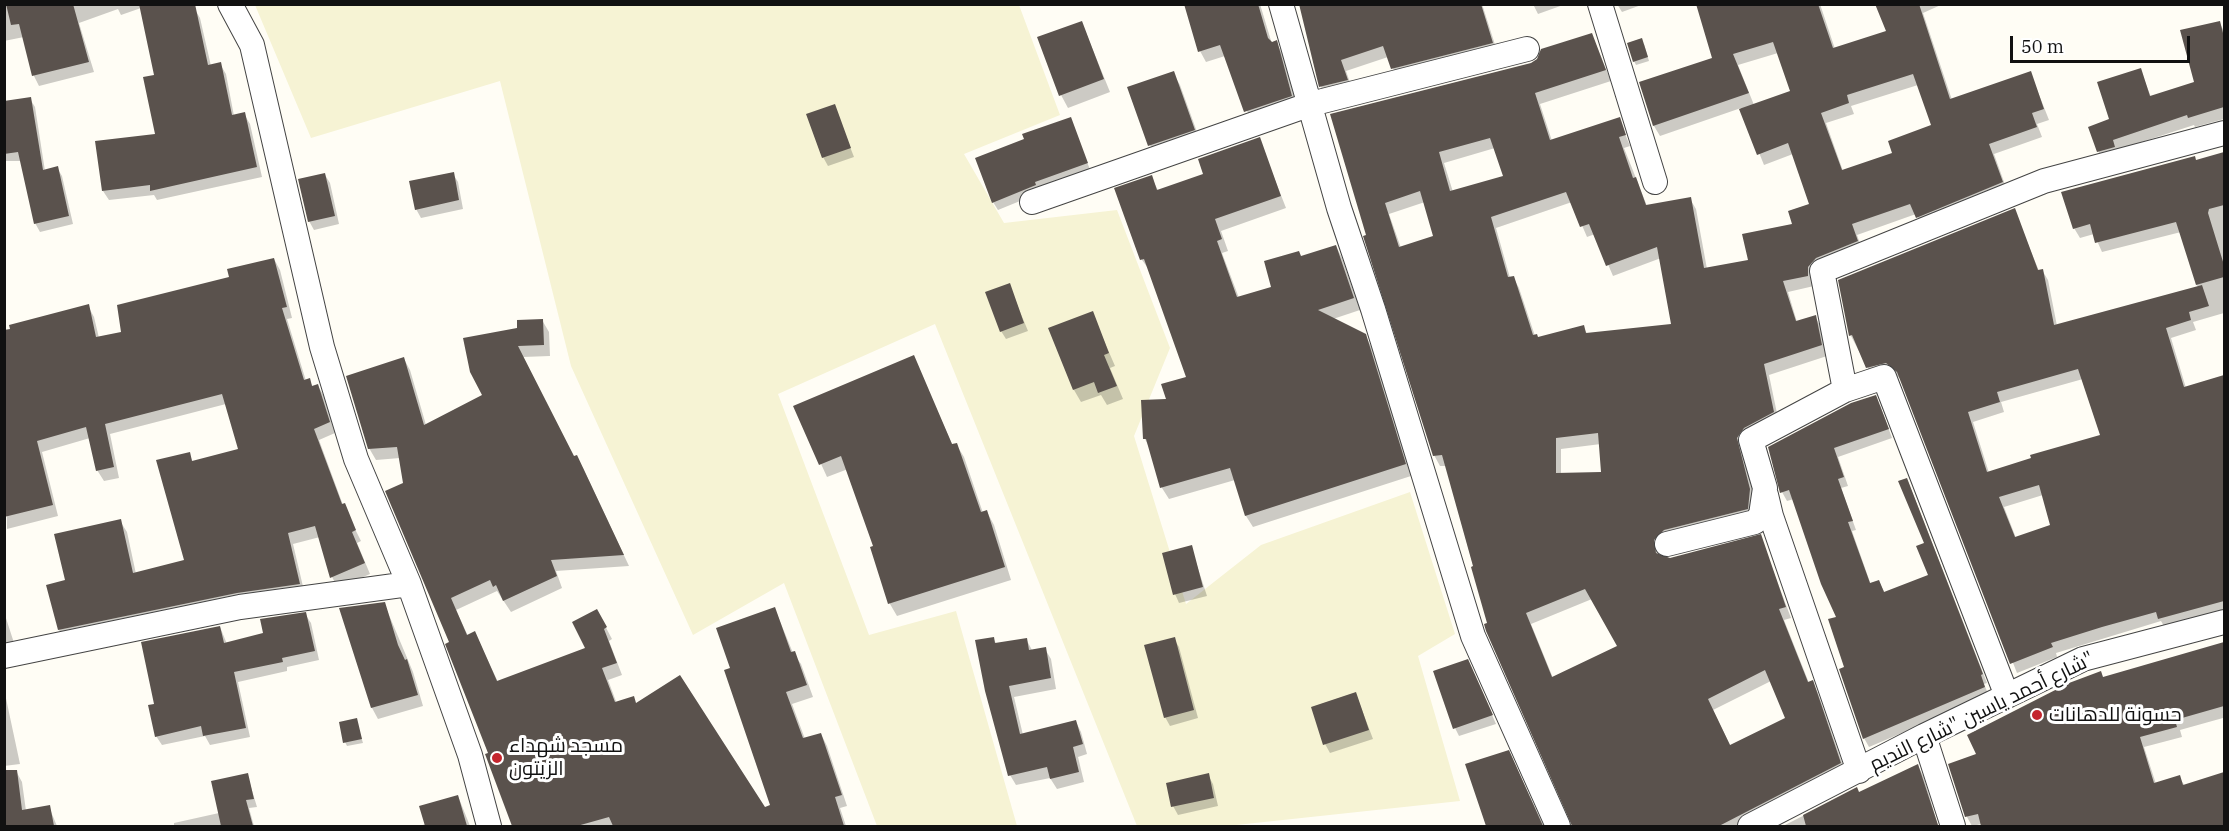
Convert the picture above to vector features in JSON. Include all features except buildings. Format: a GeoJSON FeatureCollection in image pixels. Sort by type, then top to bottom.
{"type":"FeatureCollection","features":[{"type":"Feature","properties":{"kind":"street"},"geometry":{"type":"LineString","coordinates":[[230,4],[252,45],[322,347],[356,459],[409,584],[471,755],[489,826]]}},
{"type":"Feature","properties":{"kind":"street"},"geometry":{"type":"LineString","coordinates":[[1281,4],[1339,208],[1377,320],[1473,636],[1558,826]]}},
{"type":"Feature","properties":{"kind":"street"},"geometry":{"type":"LineString","coordinates":[[1600,4],[1655,182]]}},
{"type":"Feature","properties":{"kind":"street"},"geometry":{"type":"LineString","coordinates":[[1032,202],[1311,104],[1527,50]]}},
{"type":"Feature","properties":{"kind":"street"},"geometry":{"type":"LineString","coordinates":[[1845,390],[1822,271],[2044,181],[2224,133]]}},
{"type":"Feature","properties":{"kind":"street"},"geometry":{"type":"LineString","coordinates":[[1859,771],[1771,516],[1751,440],[1845,390],[1884,377],[2007,696]]}},
{"type":"Feature","properties":{"kind":"street"},"geometry":{"type":"LineString","coordinates":[[1667,544],[1755,522],[1761,515],[1765,488]]}},
{"type":"Feature","properties":{"kind":"street"},"geometry":{"type":"LineString","coordinates":[[4,656],[240,607],[409,584]]}},
{"type":"Feature","properties":{"kind":"street","name":"شارع أحمد ياسين \"شارع النديم\""},"geometry":{"type":"LineString","coordinates":[[1750,826],[1777,820],[1859,771],[1924,736],[2083,659],[2224,622]]}},
{"type":"Feature","properties":{"kind":"street"},"geometry":{"type":"LineString","coordinates":[[1924,736],[1953,826]]}},
{"type":"Feature","properties":{"kind":"shaded area"},"geometry":{"type":"Polygon","coordinates":[[[255,5],[1019,5],[1060,115],[964,154],[1004,223],[1117,210],[1170,348],[1134,436],[1186,604],[1261,545],[1410,492],[1455,634],[1418,656],[1460,801],[1227,826],[1137,826],[935,324],[778,394],[869,635],[956,611],[1017,826],[877,826],[784,583],[693,635],[571,366],[500,81],[311,138],[255,5]]]}},
{"type":"Feature","properties":{"kind":"place","name":"حسونة للدهانات"},"geometry":{"type":"Point","coordinates":[2037,715]}},
{"type":"Feature","properties":{"kind":"place","name":"مسجد شهداء الزيتون"},"geometry":{"type":"Point","coordinates":[497,758]}}]}
